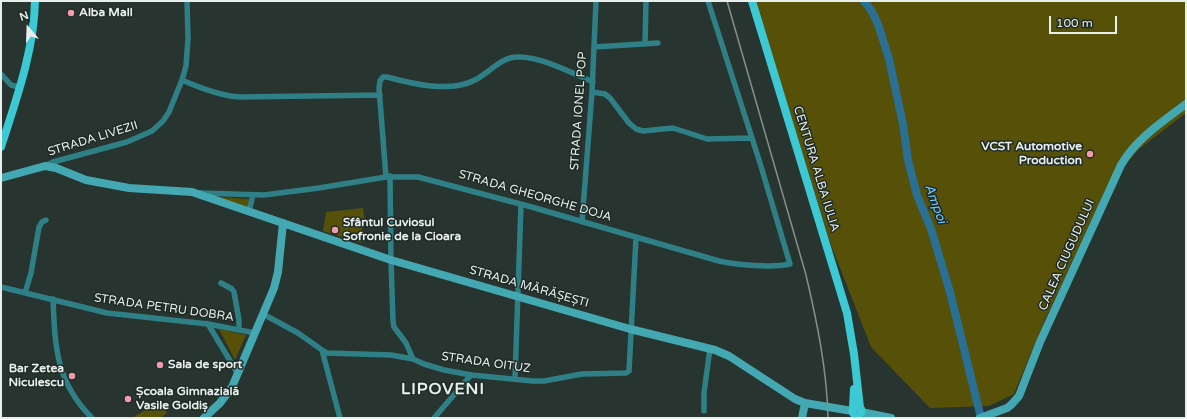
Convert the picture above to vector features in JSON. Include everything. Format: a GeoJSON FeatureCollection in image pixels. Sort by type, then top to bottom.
{"type":"FeatureCollection","features":[{"type":"Feature","properties":{"kind":"main road"},"geometry":{"type":"LineString","coordinates":[[1,132],[17,87],[29,21],[30,1]]}},
{"type":"Feature","properties":{"kind":"main road"},"geometry":{"type":"LineString","coordinates":[[1,147],[31,41],[35,1]]}},
{"type":"Feature","properties":{"kind":"main road","name":"CENTURA ALBA IULIA"},"geometry":{"type":"LineString","coordinates":[[752,1],[847,313],[853,344],[857,413]]}},
{"type":"Feature","properties":{"kind":"street","name":"STRADA LIVEZII"},"geometry":{"type":"LineString","coordinates":[[45,166],[53,162],[126,142],[152,131],[163,121],[169,112],[182,80],[188,53],[187,1]]}},
{"type":"Feature","properties":{"kind":"street","name":"STRADA IONEL POP"},"geometry":{"type":"LineString","coordinates":[[582,222],[593,82],[596,1]]}},
{"type":"Feature","properties":{"kind":"street"},"geometry":{"type":"LineString","coordinates":[[645,44],[646,1]]}},
{"type":"Feature","properties":{"kind":"street","name":"STRADA GHEORGHE DOJA"},"geometry":{"type":"LineString","coordinates":[[45,166],[56,168],[86,180],[141,190],[253,195],[319,188],[388,176],[426,178],[728,263],[776,266],[790,264],[760,163],[708,1]]}},
{"type":"Feature","properties":{"kind":"street"},"geometry":{"type":"LineString","coordinates":[[594,47],[658,43]]}},
{"type":"Feature","properties":{"kind":"street"},"geometry":{"type":"LineString","coordinates":[[413,359],[406,343],[394,327],[388,176],[380,95],[380,82],[383,77],[418,84],[438,86],[462,85],[475,80],[505,60],[517,57],[538,60],[559,67],[593,82]]}},
{"type":"Feature","properties":{"kind":"street"},"geometry":{"type":"LineString","coordinates":[[1,74],[11,85],[17,87]]}},
{"type":"Feature","properties":{"kind":"street"},"geometry":{"type":"LineString","coordinates":[[182,80],[231,96],[240,97],[380,95]]}},
{"type":"Feature","properties":{"kind":"street"},"geometry":{"type":"LineString","coordinates":[[592,92],[605,94],[610,98],[629,123],[636,129],[643,131],[673,128],[707,139],[752,138]]}},
{"type":"Feature","properties":{"kind":"street","name":"CALEA CIUGUDULUI"},"geometry":{"type":"LineString","coordinates":[[980,418],[1000,411],[1011,405],[1019,396],[1040,342],[1120,165],[1138,142],[1186,104]]}},
{"type":"Feature","properties":{"kind":"street"},"geometry":{"type":"LineString","coordinates":[[1,178],[45,166]]}},
{"type":"Feature","properties":{"kind":"street","name":"STRADA MĂRĂȘEȘTI"},"geometry":{"type":"LineString","coordinates":[[192,192],[391,260],[630,329],[710,348],[729,356],[788,395],[805,403],[857,413]]}},
{"type":"Feature","properties":{"kind":"street"},"geometry":{"type":"LineString","coordinates":[[249,211],[253,195]]}},
{"type":"Feature","properties":{"kind":"street"},"geometry":{"type":"LineString","coordinates":[[515,379],[521,204]]}},
{"type":"Feature","properties":{"kind":"street"},"geometry":{"type":"LineString","coordinates":[[25,293],[31,272],[39,227],[42,222],[46,220]]}},
{"type":"Feature","properties":{"kind":"street"},"geometry":{"type":"LineString","coordinates":[[204,418],[225,397],[232,387],[276,282],[283,223]]}},
{"type":"Feature","properties":{"kind":"street"},"geometry":{"type":"LineString","coordinates":[[630,329],[636,238]]}},
{"type":"Feature","properties":{"kind":"street"},"geometry":{"type":"LineString","coordinates":[[221,282],[234,292],[239,320],[239,330]]}},
{"type":"Feature","properties":{"kind":"street","name":"STRADA PETRU DOBRA"},"geometry":{"type":"LineString","coordinates":[[1,287],[118,315],[208,324],[255,333]]}},
{"type":"Feature","properties":{"kind":"street"},"geometry":{"type":"LineString","coordinates":[[52,299],[56,347],[61,370],[71,392],[92,418]]}},
{"type":"Feature","properties":{"kind":"street"},"geometry":{"type":"LineString","coordinates":[[263,314],[298,333],[322,350],[340,418]]}},
{"type":"Feature","properties":{"kind":"street"},"geometry":{"type":"LineString","coordinates":[[208,324],[238,374]]}},
{"type":"Feature","properties":{"kind":"street","name":"STRADA OITUZ"},"geometry":{"type":"LineString","coordinates":[[322,350],[335,353],[370,354],[413,359],[444,370],[471,375],[544,381],[582,374],[626,374],[629,371],[630,329]]}},
{"type":"Feature","properties":{"kind":"street"},"geometry":{"type":"LineString","coordinates":[[704,411],[704,393],[710,348]]}},
{"type":"Feature","properties":{"kind":"street"},"geometry":{"type":"LineString","coordinates":[[434,418],[471,375]]}},
{"type":"Feature","properties":{"kind":"street"},"geometry":{"type":"LineString","coordinates":[[802,418],[805,403]]}},
{"type":"Feature","properties":{"kind":"street"},"geometry":{"type":"LineString","coordinates":[[857,413],[891,418]]}},
{"type":"Feature","properties":{"kind":"shaded area"},"geometry":{"type":"Polygon","coordinates":[[[755,1],[1186,1],[1186,113],[1139,149],[1107,186],[1044,322],[1014,394],[989,406],[930,408],[871,347],[831,245],[755,1]]]}},
{"type":"Feature","properties":{"kind":"shaded area"},"geometry":{"type":"Polygon","coordinates":[[[220,197],[249,199],[248,208],[220,199],[220,197]]]}},
{"type":"Feature","properties":{"kind":"shaded area"},"geometry":{"type":"Polygon","coordinates":[[[363,208],[365,221],[363,223],[362,229],[364,232],[361,243],[323,231],[326,212],[363,208]]]}},
{"type":"Feature","properties":{"kind":"shaded area"},"geometry":{"type":"Polygon","coordinates":[[[219,329],[246,335],[235,360],[219,329]]]}},
{"type":"Feature","properties":{"kind":"shaded area"},"geometry":{"type":"Polygon","coordinates":[[[159,401],[167,413],[160,418],[134,417],[159,401]]]}},
{"type":"Feature","properties":{"kind":"waterway","name":"Ampoi"},"geometry":{"type":"LineString","coordinates":[[864,1],[871,10],[878,24],[889,59],[903,124],[908,160],[917,195],[931,229],[950,292],[981,418]]}},
{"type":"Feature","properties":{"kind":"railway"},"geometry":{"type":"LineString","coordinates":[[727,1],[806,275],[821,346],[826,382],[828,418]]}},
{"type":"Feature","properties":{"kind":"place","name":"Alba Mall"},"geometry":{"type":"Point","coordinates":[71,13]}},
{"type":"Feature","properties":{"kind":"place","name":"VCST Automotive Production"},"geometry":{"type":"Point","coordinates":[1090,154]}},
{"type":"Feature","properties":{"kind":"place","name":"Sfântul Cuviosul Sofronie de la Cioara"},"geometry":{"type":"Point","coordinates":[335,230]}},
{"type":"Feature","properties":{"kind":"place","name":"Sala de sport"},"geometry":{"type":"Point","coordinates":[160,365]}},
{"type":"Feature","properties":{"kind":"place","name":"Bar Zetea Niculescu"},"geometry":{"type":"Point","coordinates":[72,376]}},
{"type":"Feature","properties":{"kind":"place","name":"Școala Gimnazială Vasile Goldiș"},"geometry":{"type":"Point","coordinates":[128,399]}},
{"type":"Feature","properties":{"kind":"district","name":"LIPOVENI"},"geometry":{"type":"Point","coordinates":[443,390]}}]}
